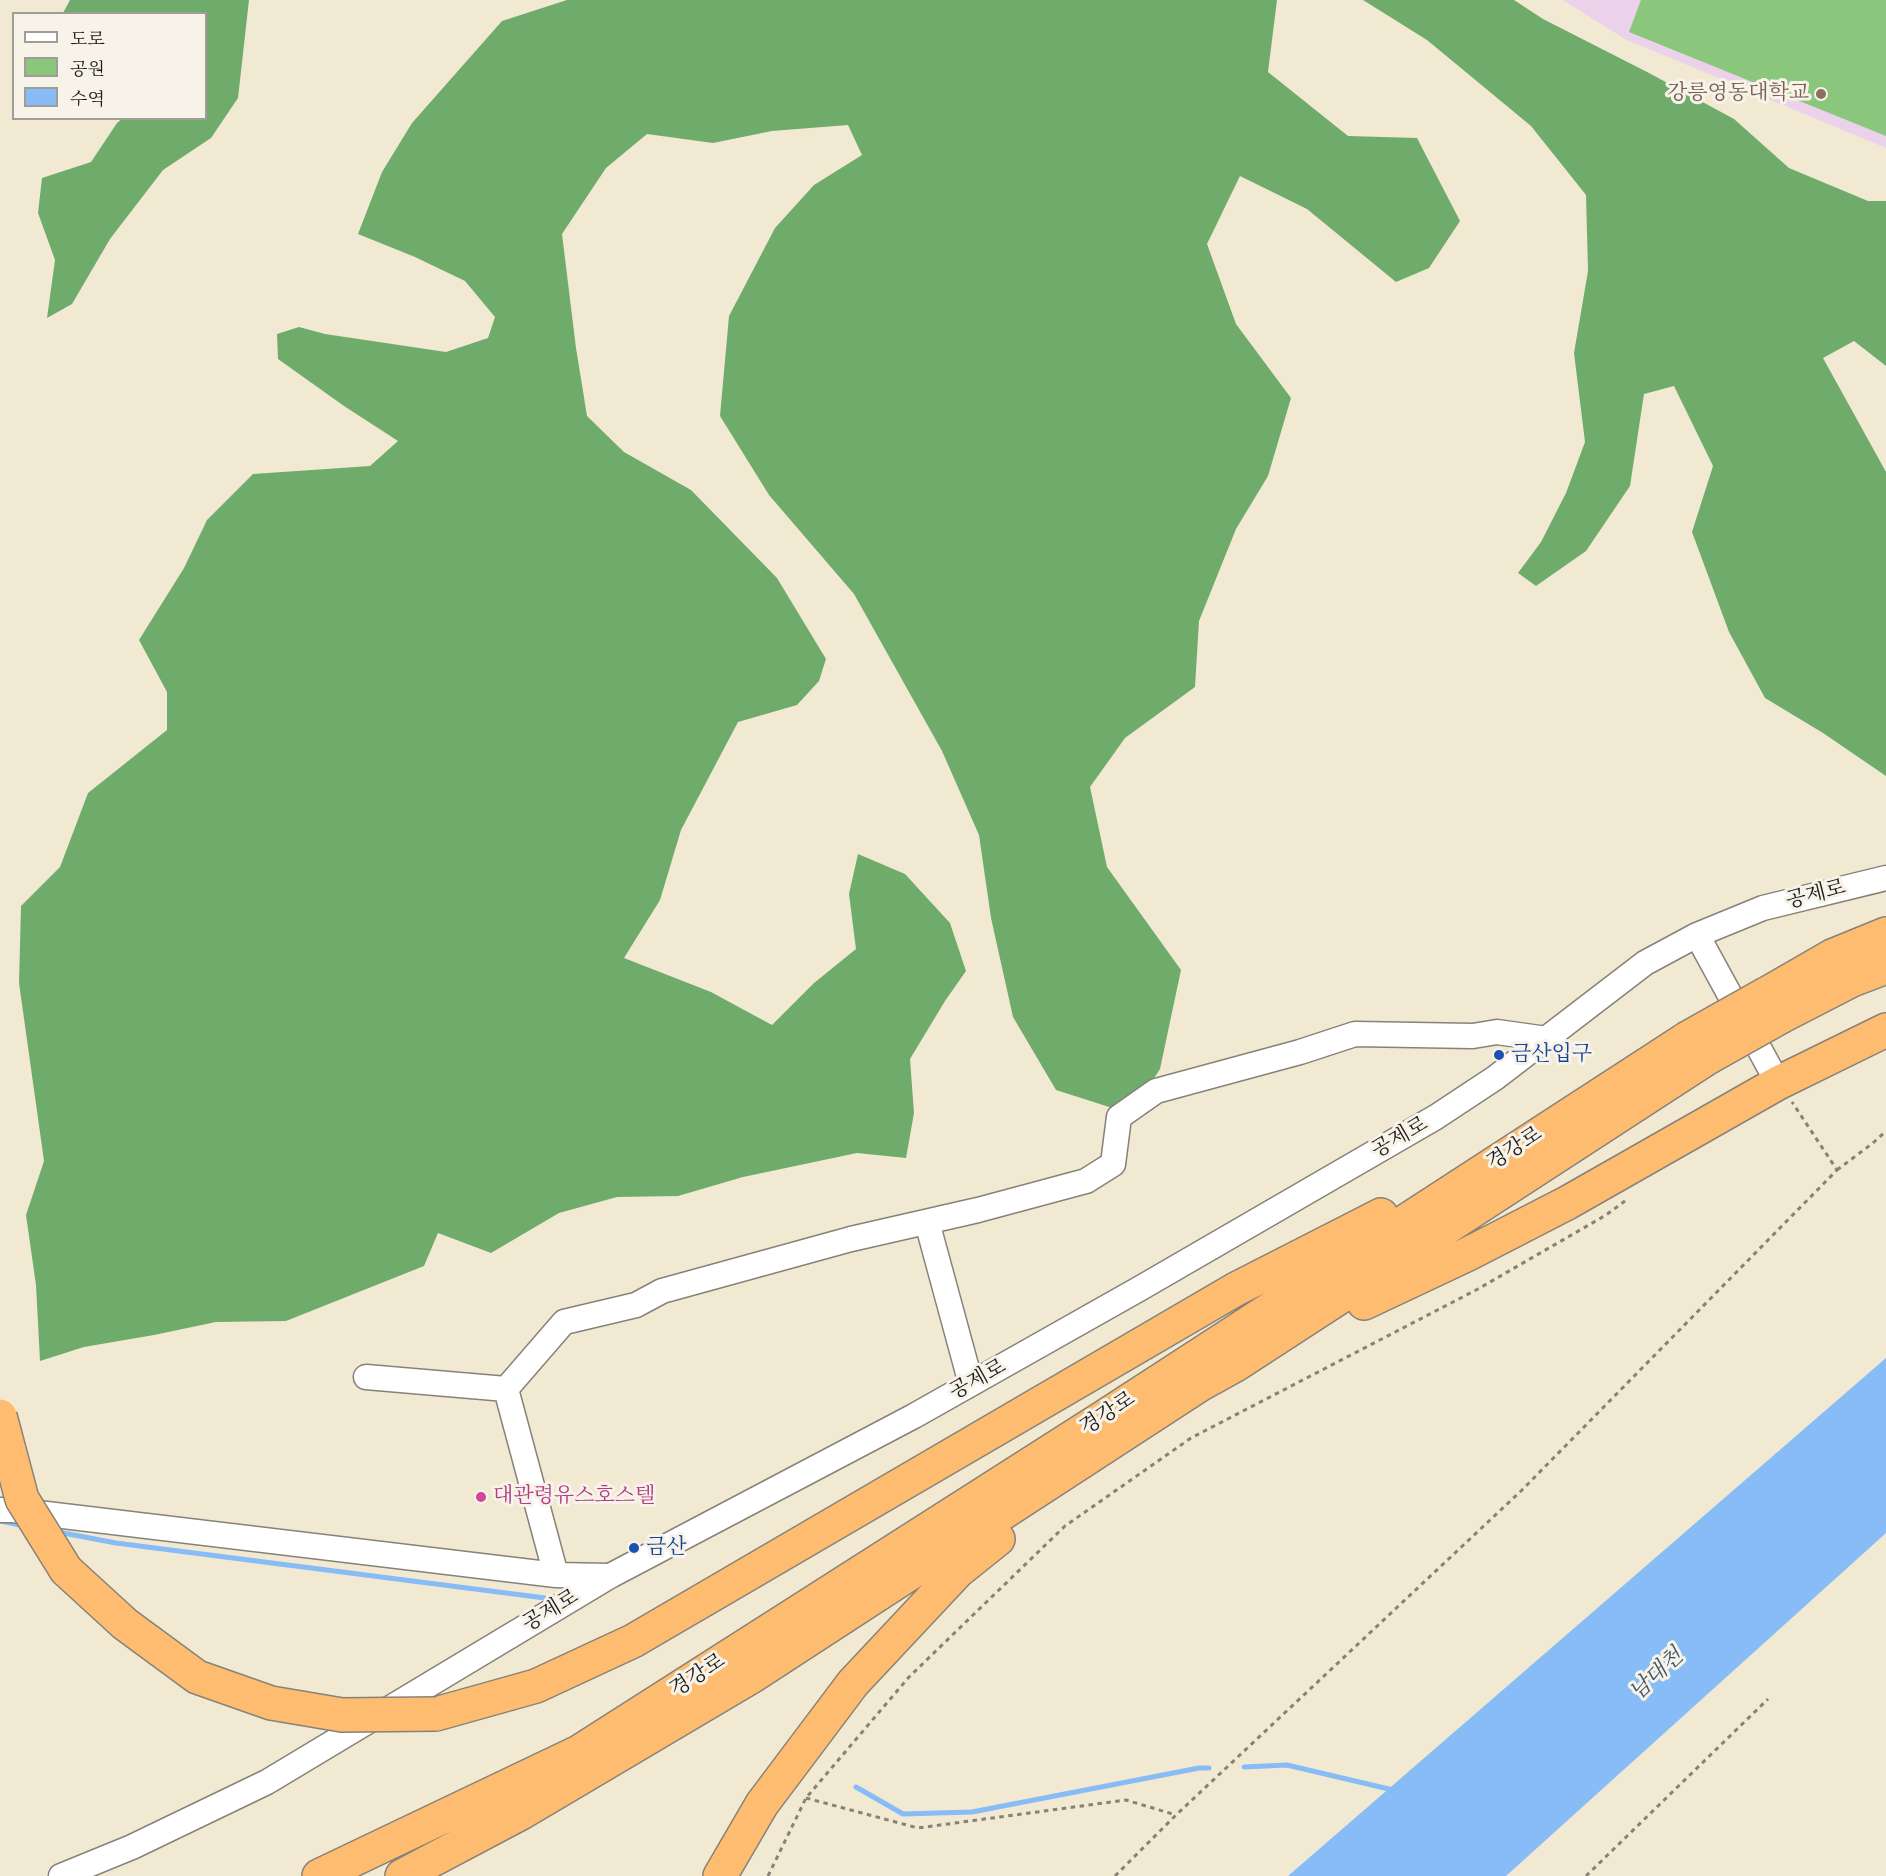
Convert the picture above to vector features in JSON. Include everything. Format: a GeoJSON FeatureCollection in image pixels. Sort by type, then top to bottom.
{"type":"FeatureCollection","features":[{"type":"Feature","properties":{"kind":"highway","name":"경강로"},"geometry":{"type":"LineString","coordinates":[[319,1876],[579,1752],[1091,1425],[1548,1129],[1774,1005],[1832,956],[1886,934]]}},
{"type":"Feature","properties":{"kind":"highway","name":"경강로"},"geometry":{"type":"LineString","coordinates":[[1774,1005],[1886,967]]}},
{"type":"Feature","properties":{"kind":"highway"},"geometry":{"type":"LineString","coordinates":[[1237,1364],[1468,1254],[1567,1203],[1778,1083],[1886,1030]]}},
{"type":"Feature","properties":{"kind":"highway","name":"경강로"},"geometry":{"type":"LineString","coordinates":[[402,1876],[521,1813],[754,1675],[1201,1384],[1237,1364],[1697,1048]]}},
{"type":"Feature","properties":{"kind":"highway"},"geometry":{"type":"LineString","coordinates":[[0,1416],[22,1498],[66,1570],[125,1624],[197,1677],[271,1703],[342,1715],[436,1714],[536,1686],[633,1641],[1236,1289],[1548,1129]]}},
{"type":"Feature","properties":{"kind":"highway"},"geometry":{"type":"LineString","coordinates":[[720,1876],[762,1804],[853,1683],[958,1571],[1201,1384]]}},
{"type":"Feature","properties":{"kind":"street","name":"공제로"},"geometry":{"type":"LineString","coordinates":[[61,1876],[132,1847],[267,1782],[610,1576],[914,1416],[1139,1289],[1436,1117],[1495,1078],[1645,963],[1696,935],[1763,908],[1886,878]]}},
{"type":"Feature","properties":{"kind":"street"},"geometry":{"type":"LineString","coordinates":[[1696,935],[1778,1083]]}},
{"type":"Feature","properties":{"kind":"street"},"geometry":{"type":"LineString","coordinates":[[506,1389],[564,1322],[636,1305],[662,1291],[851,1239],[1086,1181],[1113,1164],[1119,1118],[1156,1091],[1300,1052],[1355,1034],[1473,1036],[1497,1032],[1547,1039]]}},
{"type":"Feature","properties":{"kind":"street"},"geometry":{"type":"LineString","coordinates":[[927,1222],[971,1384]]}},
{"type":"Feature","properties":{"kind":"street"},"geometry":{"type":"LineString","coordinates":[[366,1377],[506,1389]]}},
{"type":"Feature","properties":{"kind":"street"},"geometry":{"type":"LineString","coordinates":[[506,1389],[556,1575]]}},
{"type":"Feature","properties":{"kind":"street"},"geometry":{"type":"LineString","coordinates":[[0,1510],[25,1511],[556,1575],[610,1576]]}},
{"type":"Feature","properties":{"kind":"path"},"geometry":{"type":"LineString","coordinates":[[1778,1083],[1837,1170]]}},
{"type":"Feature","properties":{"kind":"path"},"geometry":{"type":"LineString","coordinates":[[1115,1876],[1176,1815],[1522,1490],[1837,1170],[1886,1131]]}},
{"type":"Feature","properties":{"kind":"path"},"geometry":{"type":"LineString","coordinates":[[768,1876],[806,1798],[909,1677],[1065,1526],[1191,1438],[1478,1289],[1606,1215],[1633,1194]]}},
{"type":"Feature","properties":{"kind":"path"},"geometry":{"type":"LineString","coordinates":[[1586,1876],[1768,1699]]}},
{"type":"Feature","properties":{"kind":"path"},"geometry":{"type":"LineString","coordinates":[[806,1798],[918,1828],[1126,1800],[1176,1815]]}},
{"type":"Feature","properties":{"kind":"shaded area","name":"강릉영동대학교"},"geometry":{"type":"Polygon","coordinates":[[[1563,0],[1886,0],[1886,148],[1625,39],[1563,0]]]}},
{"type":"Feature","properties":{"kind":"green space"},"geometry":{"type":"Polygon","coordinates":[[[70,0],[249,0],[238,98],[211,138],[163,170],[110,239],[72,304],[47,318],[55,260],[38,213],[42,178],[91,162],[121,120],[207,120],[207,12],[64,12],[70,0]]]}},
{"type":"Feature","properties":{"kind":"green space"},"geometry":{"type":"Polygon","coordinates":[[[567,0],[1277,0],[1268,72],[1348,136],[1417,138],[1460,221],[1429,268],[1396,282],[1307,209],[1240,176],[1207,244],[1236,324],[1291,398],[1268,476],[1236,529],[1199,621],[1195,687],[1125,738],[1090,787],[1107,867],[1181,970],[1160,1069],[1131,1114],[1056,1090],[1013,1017],[991,918],[979,835],[942,751],[854,594],[769,495],[720,416],[729,316],[775,228],[814,185],[862,155],[848,125],[772,131],[713,143],[647,134],[606,168],[562,234],[587,416],[624,452],[691,490],[777,578],[826,659],[819,681],[797,705],[738,722],[681,830],[660,900],[624,958],[711,992],[772,1025],[814,983],[856,949],[849,894],[858,854],[905,874],[950,923],[966,971],[910,1059],[914,1113],[906,1158],[857,1153],[743,1177],[678,1196],[617,1197],[559,1213],[491,1253],[438,1233],[424,1266],[286,1321],[216,1322],[84,1347],[40,1361],[36,1285],[26,1215],[44,1161],[19,983],[21,906],[60,867],[88,793],[167,730],[167,692],[139,640],[184,568],[207,520],[253,474],[370,466],[398,441],[278,359],[277,334],[299,327],[325,334],[446,352],[488,338],[495,317],[465,281],[415,257],[358,234],[382,172],[412,123],[502,21],[567,0]]]}},
{"type":"Feature","properties":{"kind":"green space"},"geometry":{"type":"Polygon","coordinates":[[[1363,0],[1514,0],[1543,19],[1734,119],[1789,168],[1868,201],[1886,201],[1886,366],[1854,341],[1823,358],[1886,472],[1886,776],[1823,733],[1765,698],[1729,632],[1692,532],[1713,466],[1674,386],[1644,394],[1630,486],[1586,551],[1536,586],[1518,573],[1541,542],[1566,493],[1585,442],[1574,353],[1588,271],[1586,195],[1531,126],[1427,40],[1363,0]]]}},
{"type":"Feature","properties":{"kind":"green space","name":"강릉영동대학교"},"geometry":{"type":"Polygon","coordinates":[[[1641,0],[1886,0],[1886,136],[1629,32],[1641,0]]]}},
{"type":"Feature","properties":{"kind":"water","name":"남대천"},"geometry":{"type":"Polygon","coordinates":[[[1886,1358],[1886,1533],[1506,1876],[1288,1876],[1886,1358]]]}},
{"type":"Feature","properties":{"kind":"waterway"},"geometry":{"type":"LineString","coordinates":[[0,1521],[25,1526]]}},
{"type":"Feature","properties":{"kind":"waterway"},"geometry":{"type":"LineString","coordinates":[[58,1532],[116,1543],[545,1598]]}},
{"type":"Feature","properties":{"kind":"waterway"},"geometry":{"type":"LineString","coordinates":[[1244,1767],[1287,1765],[1393,1790]]}},
{"type":"Feature","properties":{"kind":"waterway"},"geometry":{"type":"LineString","coordinates":[[856,1787],[903,1814],[972,1812],[1199,1768],[1209,1768]]}},
{"type":"Feature","properties":{"kind":"place","name":"강릉영동대학교"},"geometry":{"type":"Point","coordinates":[1821,94]}},
{"type":"Feature","properties":{"kind":"place","name":"금산입구"},"geometry":{"type":"Point","coordinates":[1499,1055]}},
{"type":"Feature","properties":{"kind":"place","name":"대관령유스호스텔"},"geometry":{"type":"Point","coordinates":[481,1497]}},
{"type":"Feature","properties":{"kind":"place","name":"금산"},"geometry":{"type":"Point","coordinates":[634,1548]}}]}
